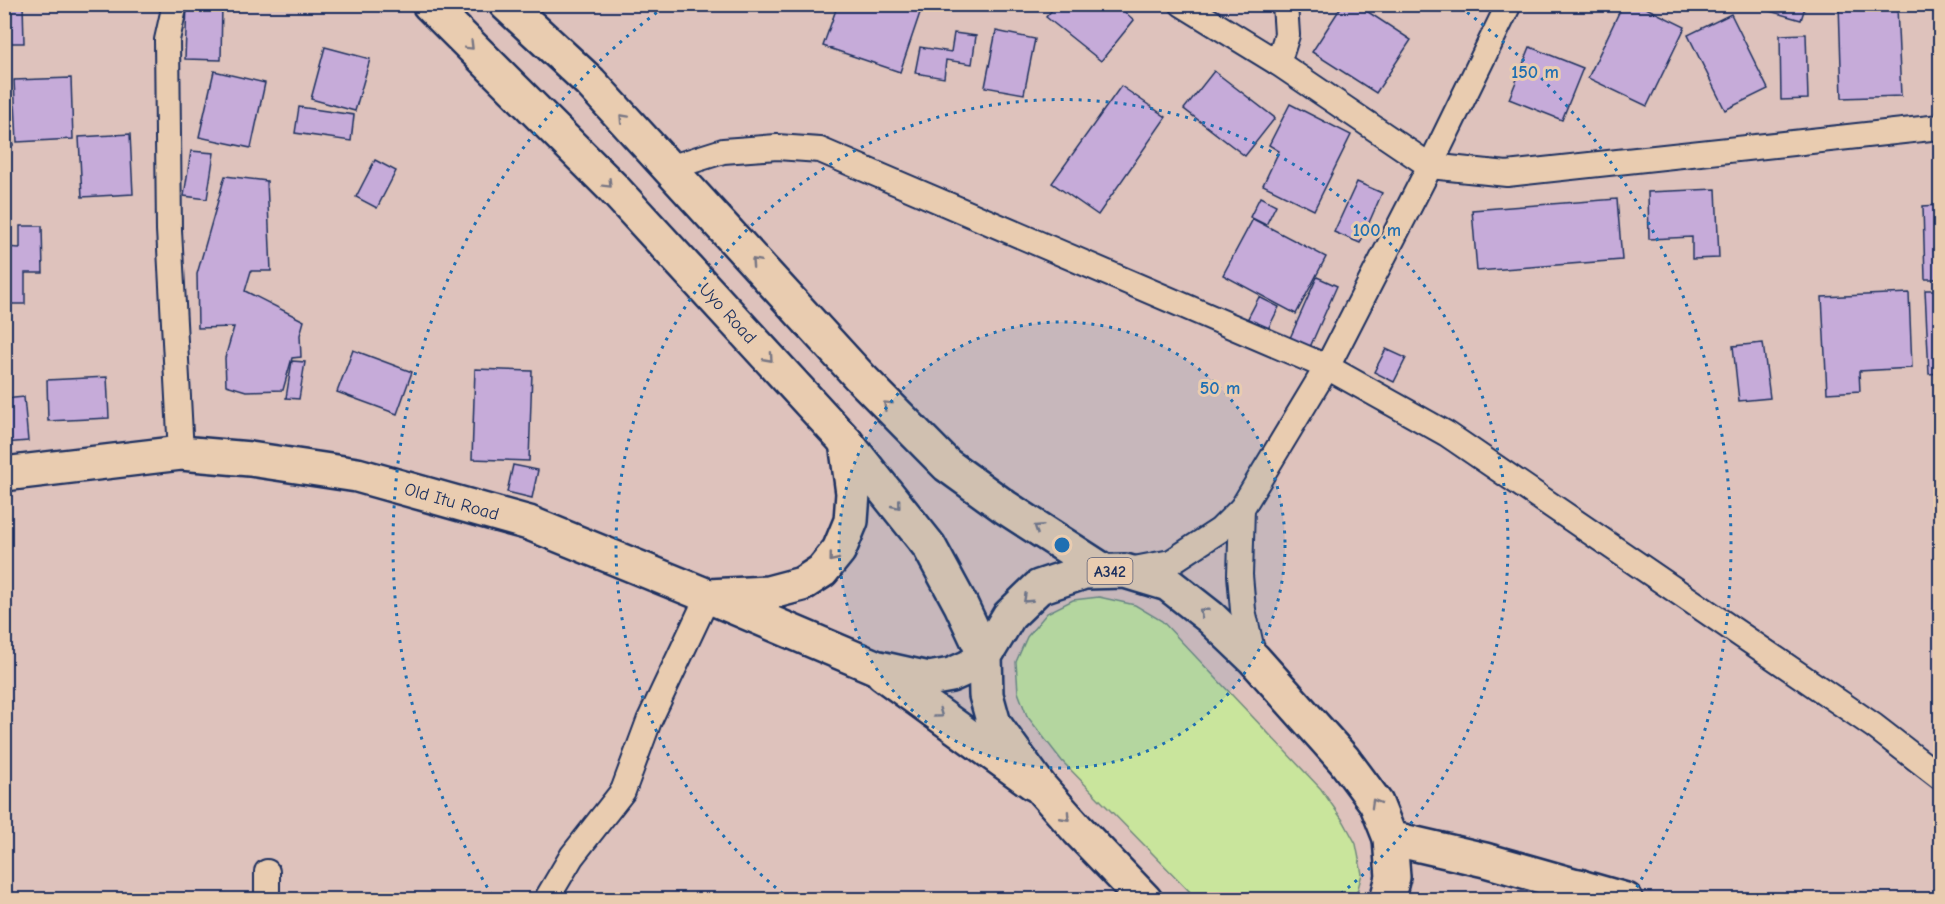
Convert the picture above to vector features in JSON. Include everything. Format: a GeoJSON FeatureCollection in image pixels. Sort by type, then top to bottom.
{"type":"FeatureCollection","features":[{"type":"Feature","properties":{"kind":"main road","name":"Uyo Road"},"geometry":{"type":"LineString","coordinates":[[429,4],[613,188],[846,442],[929,546],[961,604],[985,656]]}},
{"type":"Feature","properties":{"kind":"main road","name":"A342"},"geometry":{"type":"LineString","coordinates":[[506,4],[590,82],[860,377],[947,465],[1005,507],[1114,571]]}},
{"type":"Feature","properties":{"kind":"main road"},"geometry":{"type":"LineString","coordinates":[[708,596],[768,593],[801,584],[822,571],[839,550],[851,521],[853,493],[846,442]]}},
{"type":"Feature","properties":{"kind":"main road","name":"Old Itu Road"},"geometry":{"type":"LineString","coordinates":[[4,474],[181,453],[250,459],[357,475],[529,522],[875,668]]}},
{"type":"Feature","properties":{"kind":"main road","name":"A342"},"geometry":{"type":"LineString","coordinates":[[985,656],[1008,616],[1039,587],[1084,572],[1114,571],[1168,584],[1210,617],[1254,659],[1344,760],[1376,803],[1390,838],[1393,877],[1387,900]]}},
{"type":"Feature","properties":{"kind":"main road"},"geometry":{"type":"LineString","coordinates":[[875,668],[929,679],[951,675],[985,656]]}},
{"type":"Feature","properties":{"kind":"main road"},"geometry":{"type":"LineString","coordinates":[[985,656],[986,695],[994,724],[1040,787],[1145,900]]}},
{"type":"Feature","properties":{"kind":"main road"},"geometry":{"type":"LineString","coordinates":[[875,668],[1040,787]]}},
{"type":"Feature","properties":{"kind":"main road"},"geometry":{"type":"LineString","coordinates":[[1390,838],[1485,860],[1566,893],[1626,900]]}},
{"type":"Feature","properties":{"kind":"street"},"geometry":{"type":"LineString","coordinates":[[176,4],[167,40],[168,230],[181,453]]}},
{"type":"Feature","properties":{"kind":"street"},"geometry":{"type":"LineString","coordinates":[[1182,4],[1278,63],[1430,166],[1507,174],[1941,127]]}},
{"type":"Feature","properties":{"kind":"street"},"geometry":{"type":"LineString","coordinates":[[1278,63],[1287,35],[1285,4]]}},
{"type":"Feature","properties":{"kind":"street"},"geometry":{"type":"LineString","coordinates":[[1114,571],[1171,562],[1220,530],[1242,508],[1327,367],[1430,166],[1509,4]]}},
{"type":"Feature","properties":{"kind":"street"},"geometry":{"type":"LineString","coordinates":[[669,168],[723,151],[777,147],[820,150],[1327,367],[1447,434],[1874,726],[1941,777]]}},
{"type":"Feature","properties":{"kind":"street"},"geometry":{"type":"LineString","coordinates":[[1242,508],[1240,575],[1243,610],[1254,659]]}},
{"type":"Feature","properties":{"kind":"street"},"geometry":{"type":"LineString","coordinates":[[546,900],[572,856],[623,791],[649,721],[708,596]]}},
{"type":"Feature","properties":{"kind":"street"},"geometry":{"type":"LineString","coordinates":[[267,872],[267,900]]}},
{"type":"Feature","properties":{"kind":"green space"},"geometry":{"type":"Polygon","coordinates":[[[1099,597],[1135,605],[1162,621],[1321,789],[1356,844],[1362,874],[1355,899],[1197,899],[1062,761],[1027,716],[1018,692],[1016,662],[1027,637],[1047,613],[1073,600],[1099,597]]]}},
{"type":"Feature","properties":{"kind":"building"},"geometry":{"type":"Polygon","coordinates":[[[4,4],[23,4],[24,43],[4,43],[4,4]]]}},
{"type":"Feature","properties":{"kind":"building"},"geometry":{"type":"Polygon","coordinates":[[[187,4],[222,4],[221,60],[185,59],[187,4]]]}},
{"type":"Feature","properties":{"kind":"building"},"geometry":{"type":"Polygon","coordinates":[[[838,4],[923,4],[900,72],[823,46],[838,4]]]}},
{"type":"Feature","properties":{"kind":"building"},"geometry":{"type":"Polygon","coordinates":[[[1057,4],[1115,4],[1134,20],[1101,61],[1046,17],[1057,4]]]}},
{"type":"Feature","properties":{"kind":"building"},"geometry":{"type":"Polygon","coordinates":[[[1343,4],[1356,4],[1411,40],[1376,93],[1312,52],[1343,4]]]}},
{"type":"Feature","properties":{"kind":"building"},"geometry":{"type":"Polygon","coordinates":[[[1623,4],[1638,4],[1685,27],[1647,106],[1588,78],[1623,4]]]}},
{"type":"Feature","properties":{"kind":"building"},"geometry":{"type":"Polygon","coordinates":[[[1745,4],[1806,4],[1801,20],[1745,4]]]}},
{"type":"Feature","properties":{"kind":"building"},"geometry":{"type":"Polygon","coordinates":[[[1839,4],[1877,4],[1878,7],[1897,7],[1901,96],[1842,98],[1839,4]]]}},
{"type":"Feature","properties":{"kind":"building"},"geometry":{"type":"Polygon","coordinates":[[[1731,14],[1768,89],[1725,110],[1688,35],[1731,14]]]}},
{"type":"Feature","properties":{"kind":"building"},"geometry":{"type":"Polygon","coordinates":[[[996,31],[1035,39],[1024,94],[985,87],[996,31]]]}},
{"type":"Feature","properties":{"kind":"building"},"geometry":{"type":"Polygon","coordinates":[[[954,33],[976,36],[972,64],[946,60],[944,78],[915,73],[920,47],[951,52],[954,33]]]}},
{"type":"Feature","properties":{"kind":"building"},"geometry":{"type":"Polygon","coordinates":[[[1806,34],[1808,99],[1781,100],[1780,35],[1806,34]]]}},
{"type":"Feature","properties":{"kind":"building"},"geometry":{"type":"Polygon","coordinates":[[[325,47],[370,59],[355,111],[311,99],[325,47]]]}},
{"type":"Feature","properties":{"kind":"building"},"geometry":{"type":"Polygon","coordinates":[[[1530,47],[1583,68],[1562,120],[1509,99],[1530,47]]]}},
{"type":"Feature","properties":{"kind":"building"},"geometry":{"type":"Polygon","coordinates":[[[214,71],[265,83],[251,148],[199,137],[214,71]]]}},
{"type":"Feature","properties":{"kind":"building"},"geometry":{"type":"Polygon","coordinates":[[[1214,71],[1275,118],[1245,156],[1184,109],[1214,71]]]}},
{"type":"Feature","properties":{"kind":"building"},"geometry":{"type":"Polygon","coordinates":[[[71,78],[73,139],[17,142],[14,80],[71,78]]]}},
{"type":"Feature","properties":{"kind":"building"},"geometry":{"type":"Polygon","coordinates":[[[1121,86],[1166,117],[1098,215],[1052,183],[1121,86]]]}},
{"type":"Feature","properties":{"kind":"building"},"geometry":{"type":"Polygon","coordinates":[[[4,93],[7,93],[13,145],[4,146],[4,93]]]}},
{"type":"Feature","properties":{"kind":"building"},"geometry":{"type":"Polygon","coordinates":[[[1290,104],[1351,135],[1314,210],[1263,185],[1279,151],[1269,145],[1290,104]]]}},
{"type":"Feature","properties":{"kind":"building"},"geometry":{"type":"Polygon","coordinates":[[[299,107],[354,115],[351,141],[295,133],[299,107]]]}},
{"type":"Feature","properties":{"kind":"building"},"geometry":{"type":"Polygon","coordinates":[[[130,134],[133,194],[82,197],[79,137],[130,134]]]}},
{"type":"Feature","properties":{"kind":"building"},"geometry":{"type":"Polygon","coordinates":[[[191,151],[214,153],[207,199],[184,196],[191,151]]]}},
{"type":"Feature","properties":{"kind":"building"},"geometry":{"type":"Polygon","coordinates":[[[375,160],[396,171],[377,208],[356,197],[375,160]]]}},
{"type":"Feature","properties":{"kind":"building"},"geometry":{"type":"Polygon","coordinates":[[[225,176],[267,181],[271,271],[251,271],[245,291],[304,321],[300,335],[301,357],[292,358],[283,390],[246,391],[226,385],[225,358],[234,327],[198,328],[197,274],[225,176]]]}},
{"type":"Feature","properties":{"kind":"building"},"geometry":{"type":"Polygon","coordinates":[[[1357,182],[1382,193],[1360,243],[1334,232],[1357,182]]]}},
{"type":"Feature","properties":{"kind":"building"},"geometry":{"type":"Polygon","coordinates":[[[1716,189],[1719,258],[1692,259],[1692,237],[1649,239],[1648,192],[1716,189]]]}},
{"type":"Feature","properties":{"kind":"building"},"geometry":{"type":"Polygon","coordinates":[[[1260,197],[1276,205],[1266,225],[1250,217],[1260,197]]]}},
{"type":"Feature","properties":{"kind":"building"},"geometry":{"type":"Polygon","coordinates":[[[1617,199],[1622,260],[1477,271],[1472,210],[1617,199]]]}},
{"type":"Feature","properties":{"kind":"building"},"geometry":{"type":"Polygon","coordinates":[[[1940,205],[1940,279],[1925,279],[1923,206],[1940,205]]]}},
{"type":"Feature","properties":{"kind":"building"},"geometry":{"type":"Polygon","coordinates":[[[1253,219],[1326,257],[1296,314],[1223,275],[1253,219]]]}},
{"type":"Feature","properties":{"kind":"building"},"geometry":{"type":"Polygon","coordinates":[[[20,226],[42,226],[43,273],[25,273],[25,304],[4,304],[4,247],[20,248],[20,226]]]}},
{"type":"Feature","properties":{"kind":"building"},"geometry":{"type":"Polygon","coordinates":[[[1317,277],[1337,286],[1310,347],[1290,338],[1317,277]]]}},
{"type":"Feature","properties":{"kind":"building"},"geometry":{"type":"Polygon","coordinates":[[[1925,290],[1940,290],[1940,373],[1929,374],[1925,290]]]}},
{"type":"Feature","properties":{"kind":"building"},"geometry":{"type":"Polygon","coordinates":[[[1909,293],[1912,368],[1859,371],[1860,391],[1827,393],[1822,297],[1909,293]]]}},
{"type":"Feature","properties":{"kind":"building"},"geometry":{"type":"Polygon","coordinates":[[[1259,297],[1279,307],[1266,333],[1246,322],[1259,297]]]}},
{"type":"Feature","properties":{"kind":"building"},"geometry":{"type":"Polygon","coordinates":[[[1763,343],[1770,398],[1739,401],[1733,346],[1763,343]]]}},
{"type":"Feature","properties":{"kind":"building"},"geometry":{"type":"Polygon","coordinates":[[[1386,349],[1406,358],[1394,382],[1374,372],[1386,349]]]}},
{"type":"Feature","properties":{"kind":"building"},"geometry":{"type":"Polygon","coordinates":[[[353,350],[412,372],[397,414],[337,392],[353,350]]]}},
{"type":"Feature","properties":{"kind":"building"},"geometry":{"type":"Polygon","coordinates":[[[292,361],[305,362],[299,399],[286,398],[292,361]]]}},
{"type":"Feature","properties":{"kind":"building"},"geometry":{"type":"Polygon","coordinates":[[[475,369],[532,371],[529,461],[472,459],[475,369]]]}},
{"type":"Feature","properties":{"kind":"building"},"geometry":{"type":"Polygon","coordinates":[[[107,377],[109,418],[48,421],[47,380],[107,377]]]}},
{"type":"Feature","properties":{"kind":"building"},"geometry":{"type":"Polygon","coordinates":[[[24,397],[28,441],[4,443],[4,399],[24,397]]]}},
{"type":"Feature","properties":{"kind":"building"},"geometry":{"type":"Polygon","coordinates":[[[513,465],[538,470],[532,498],[507,492],[513,465]]]}}]}
